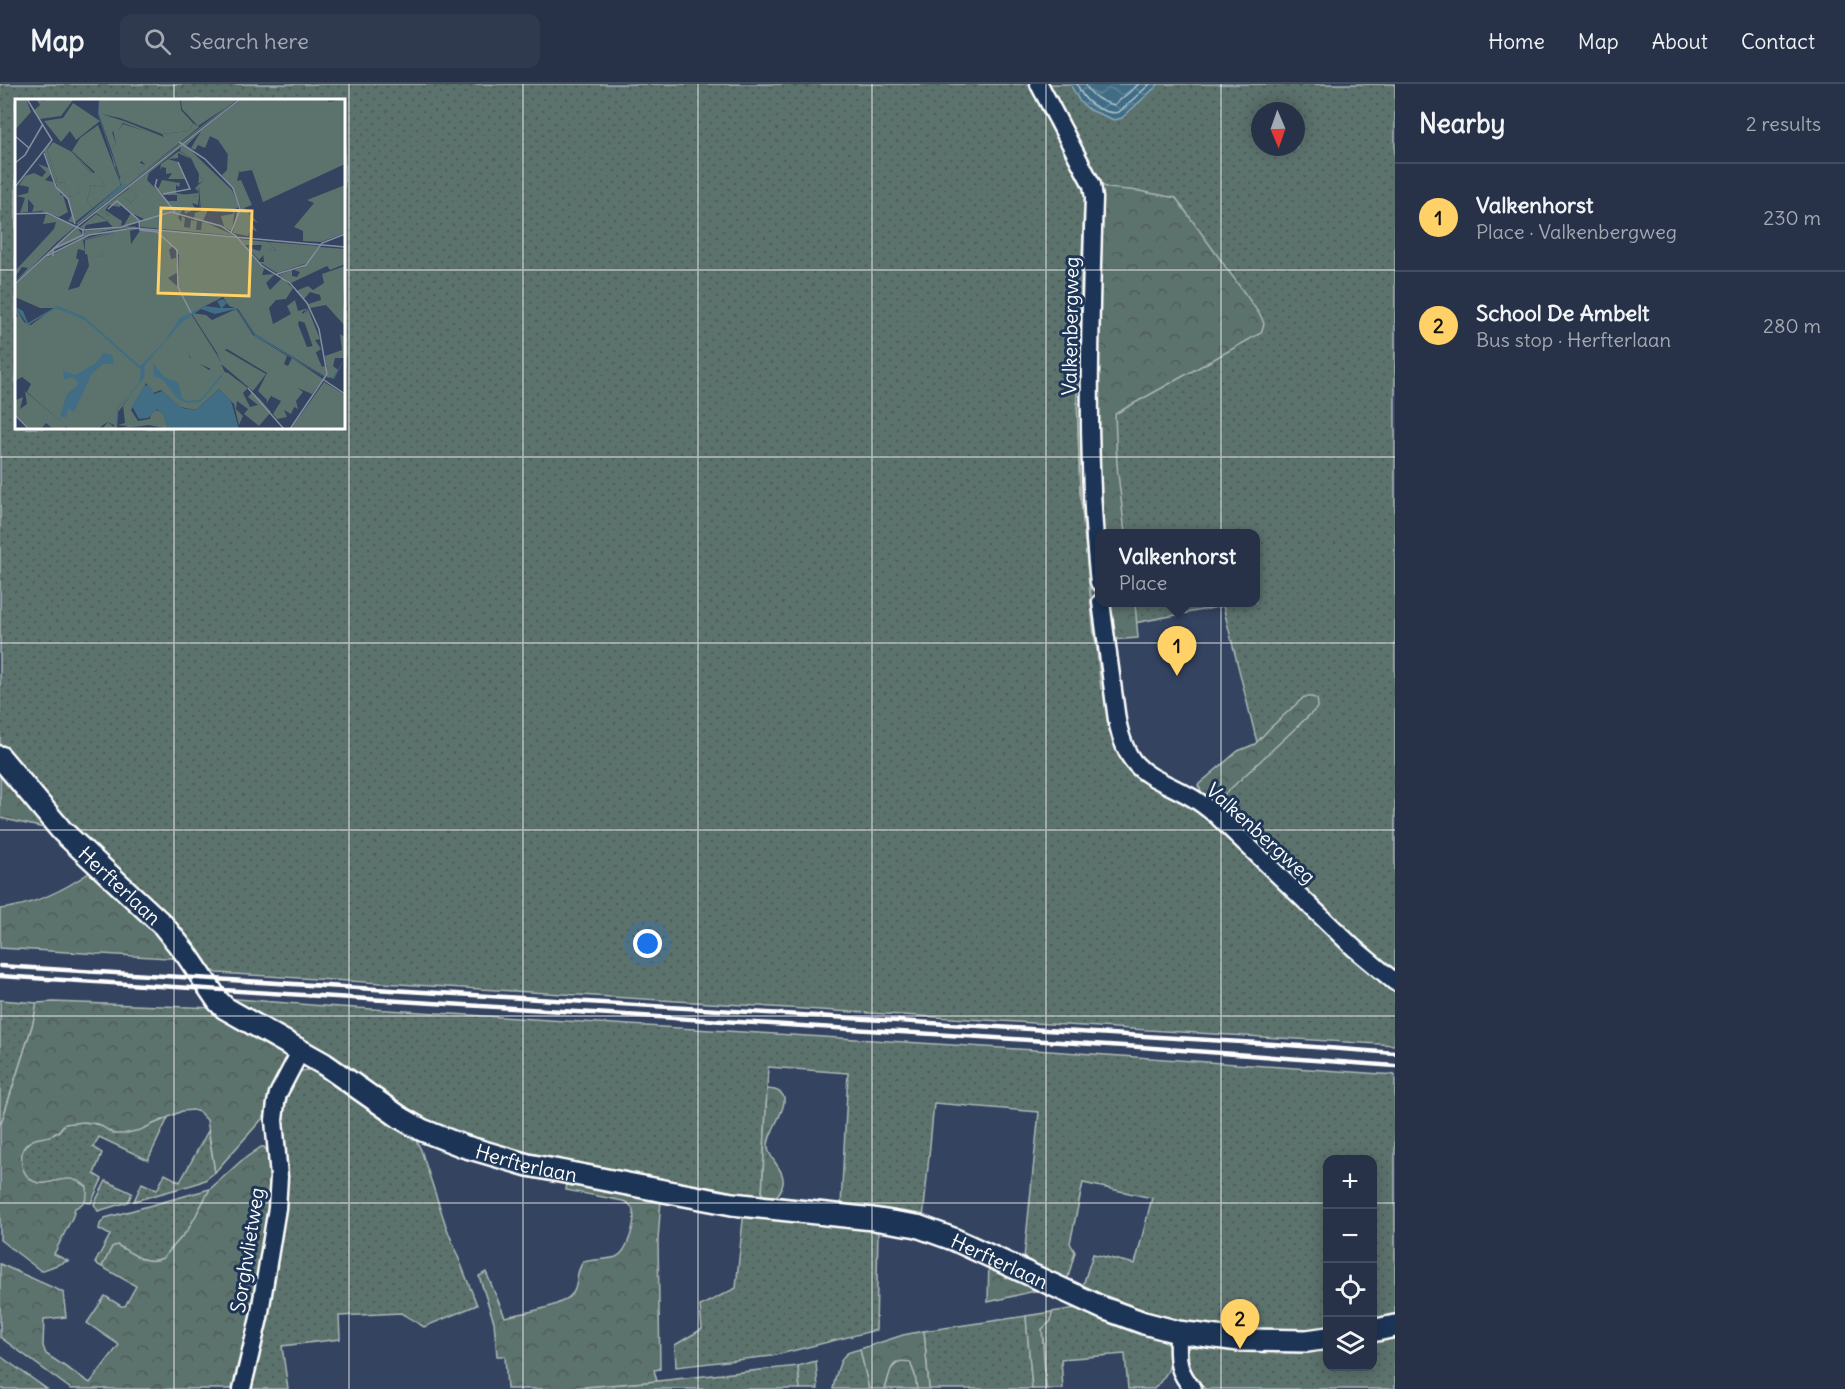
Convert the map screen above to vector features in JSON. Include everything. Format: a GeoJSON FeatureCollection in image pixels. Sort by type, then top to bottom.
{"type":"FeatureCollection","features":[{"type":"Feature","properties":{"kind":"street","name":"Valkenbergweg"},"geometry":{"type":"LineString","coordinates":[[1039,84],[1092,185],[1094,198],[1089,430],[1095,538]]}},
{"type":"Feature","properties":{"kind":"street","name":"Valkenbergweg"},"geometry":{"type":"LineString","coordinates":[[1102,607],[1120,737],[1128,754],[1142,771],[1192,798],[1215,814],[1354,948],[1395,982]]}},
{"type":"Feature","properties":{"kind":"street","name":"Herfterlaan"},"geometry":{"type":"LineString","coordinates":[[0,758],[62,831],[163,925],[225,1008],[324,1064],[422,1130],[463,1146],[528,1166],[732,1204],[917,1226],[993,1256],[1102,1308],[1178,1332],[1239,1340],[1307,1341],[1323,1339]]}},
{"type":"Feature","properties":{"kind":"street","name":"Sorghvlietweg"},"geometry":{"type":"LineString","coordinates":[[242,1389],[259,1318],[278,1208],[279,1177],[274,1130],[276,1103],[278,1094],[301,1050]]}},
{"type":"Feature","properties":{"kind":"street"},"geometry":{"type":"LineString","coordinates":[[1377,1330],[1395,1326]]}},
{"type":"Feature","properties":{"kind":"street"},"geometry":{"type":"LineString","coordinates":[[1178,1332],[1178,1365],[1183,1378],[1193,1389]]}},
{"type":"Feature","properties":{"kind":"green space"},"geometry":{"type":"Polygon","coordinates":[[[0,84],[1035,84],[1080,169],[1090,205],[1084,205],[1077,394],[1080,490],[1094,636],[1109,691],[1119,743],[1203,810],[1395,988],[1395,1045],[217,973],[207,971],[69,826],[0,744],[0,84]]]}},
{"type":"Feature","properties":{"kind":"green space"},"geometry":{"type":"Polygon","coordinates":[[[1043,84],[1395,84],[1395,975],[1211,804],[1258,746],[1223,607],[1260,607],[1260,529],[1124,529],[1109,411],[1097,187],[1043,84]]]}},
{"type":"Feature","properties":{"kind":"green space"},"geometry":{"type":"Polygon","coordinates":[[[1099,184],[1108,188],[1176,198],[1261,316],[1264,324],[1261,333],[1115,414],[1117,465],[1125,529],[1102,529],[1095,425],[1099,184]]]}},
{"type":"Feature","properties":{"kind":"green space"},"geometry":{"type":"Polygon","coordinates":[[[1084,204],[1091,205],[1095,607],[1099,607],[1109,691],[1101,689],[1080,490],[1077,394],[1084,204]]]}},
{"type":"Feature","properties":{"kind":"green space"},"geometry":{"type":"Polygon","coordinates":[[[1107,607],[1135,607],[1138,638],[1110,640],[1107,607]]]}},
{"type":"Feature","properties":{"kind":"green space"},"geometry":{"type":"Polygon","coordinates":[[[1132,607],[1218,607],[1134,623],[1132,607]]]}},
{"type":"Feature","properties":{"kind":"green space"},"geometry":{"type":"Polygon","coordinates":[[[1304,697],[1317,699],[1316,709],[1212,806],[1198,785],[1238,751],[1255,744],[1304,697]]]}},
{"type":"Feature","properties":{"kind":"green space"},"geometry":{"type":"Polygon","coordinates":[[[0,768],[53,830],[0,818],[0,768]]]}},
{"type":"Feature","properties":{"kind":"green space"},"geometry":{"type":"Polygon","coordinates":[[[93,870],[184,959],[0,948],[0,909],[49,896],[93,870]]]}},
{"type":"Feature","properties":{"kind":"green space"},"geometry":{"type":"Polygon","coordinates":[[[224,998],[1395,1075],[1395,1318],[1377,1323],[1377,1155],[1323,1155],[1323,1332],[1266,1334],[1167,1321],[1085,1291],[1083,1285],[1093,1254],[1135,1264],[1152,1198],[1083,1183],[1070,1243],[1075,1252],[1067,1281],[1024,1258],[1039,1112],[934,1103],[923,1219],[841,1206],[848,1073],[768,1067],[762,1197],[687,1188],[579,1168],[478,1141],[423,1122],[224,998]]]}},
{"type":"Feature","properties":{"kind":"green space"},"geometry":{"type":"Polygon","coordinates":[[[0,1000],[37,1003],[33,1023],[0,1127],[0,1000]]]}},
{"type":"Feature","properties":{"kind":"green space"},"geometry":{"type":"Polygon","coordinates":[[[37,1003],[215,1008],[284,1052],[286,1064],[262,1119],[215,1172],[207,1120],[199,1112],[193,1110],[182,1111],[140,1130],[123,1134],[114,1134],[98,1124],[84,1122],[64,1124],[54,1134],[29,1142],[23,1150],[21,1159],[23,1170],[32,1180],[42,1183],[73,1179],[87,1187],[86,1200],[75,1208],[54,1254],[68,1261],[41,1271],[0,1240],[0,1127],[33,1023],[37,1003]]]}},
{"type":"Feature","properties":{"kind":"green space"},"geometry":{"type":"Polygon","coordinates":[[[314,1069],[415,1138],[477,1305],[424,1327],[401,1313],[339,1316],[340,1339],[282,1346],[288,1389],[247,1389],[267,1309],[279,1111],[295,1075],[314,1069]]]}},
{"type":"Feature","properties":{"kind":"green space"},"geometry":{"type":"Polygon","coordinates":[[[767,1089],[778,1091],[783,1096],[784,1103],[772,1131],[768,1148],[783,1176],[781,1188],[775,1199],[762,1197],[767,1089]]]}},
{"type":"Feature","properties":{"kind":"green space"},"geometry":{"type":"Polygon","coordinates":[[[168,1118],[148,1160],[99,1137],[93,1147],[102,1153],[94,1174],[102,1179],[91,1203],[84,1202],[52,1184],[40,1184],[30,1180],[22,1168],[21,1154],[27,1144],[37,1138],[57,1133],[64,1124],[84,1122],[133,1131],[168,1118]]]}},
{"type":"Feature","properties":{"kind":"green space"},"geometry":{"type":"Polygon","coordinates":[[[208,1131],[215,1172],[195,1184],[134,1201],[142,1183],[157,1190],[165,1174],[180,1182],[208,1131]]]}},
{"type":"Feature","properties":{"kind":"green space"},"geometry":{"type":"Polygon","coordinates":[[[261,1147],[269,1153],[270,1188],[267,1219],[257,1298],[235,1389],[71,1389],[0,1337],[0,1264],[63,1292],[66,1317],[44,1319],[43,1346],[46,1354],[90,1383],[119,1345],[87,1323],[105,1296],[125,1306],[136,1286],[102,1267],[112,1247],[117,1245],[145,1260],[163,1258],[188,1230],[210,1189],[241,1161],[261,1147]]]}},
{"type":"Feature","properties":{"kind":"green space"},"geometry":{"type":"Polygon","coordinates":[[[106,1181],[132,1193],[128,1202],[98,1211],[94,1204],[106,1181]]]}},
{"type":"Feature","properties":{"kind":"green space"},"geometry":{"type":"Polygon","coordinates":[[[567,1183],[661,1200],[658,1240],[660,1369],[654,1370],[657,1381],[559,1389],[507,1389],[505,1356],[497,1356],[494,1322],[479,1276],[486,1272],[505,1317],[544,1308],[555,1305],[571,1295],[583,1262],[616,1257],[624,1249],[630,1236],[634,1216],[630,1205],[623,1201],[566,1190],[567,1183]]]}},
{"type":"Feature","properties":{"kind":"green space"},"geometry":{"type":"Polygon","coordinates":[[[210,1189],[188,1230],[163,1258],[145,1260],[117,1245],[112,1247],[102,1267],[95,1263],[110,1235],[99,1229],[105,1218],[210,1189]]]}},
{"type":"Feature","properties":{"kind":"green space"},"geometry":{"type":"Polygon","coordinates":[[[744,1210],[878,1230],[876,1330],[772,1356],[676,1367],[675,1345],[702,1329],[700,1306],[736,1288],[744,1210]]]}},
{"type":"Feature","properties":{"kind":"green space"},"geometry":{"type":"Polygon","coordinates":[[[989,1258],[1048,1288],[988,1302],[989,1258]]]}},
{"type":"Feature","properties":{"kind":"green space"},"geometry":{"type":"Polygon","coordinates":[[[1083,1307],[1164,1338],[1170,1353],[1170,1365],[1154,1389],[1128,1389],[1125,1354],[1061,1359],[1063,1389],[1046,1389],[1042,1329],[1051,1321],[1052,1312],[1083,1307]]]}},
{"type":"Feature","properties":{"kind":"green space"},"geometry":{"type":"Polygon","coordinates":[[[1052,1312],[1051,1321],[1042,1329],[1046,1389],[1032,1389],[1026,1316],[1052,1312]]]}},
{"type":"Feature","properties":{"kind":"green space"},"geometry":{"type":"Polygon","coordinates":[[[1026,1316],[1032,1389],[929,1389],[924,1331],[1026,1316]]]}},
{"type":"Feature","properties":{"kind":"green space"},"geometry":{"type":"Polygon","coordinates":[[[924,1331],[929,1389],[917,1389],[910,1362],[903,1361],[891,1368],[885,1389],[869,1389],[860,1349],[903,1335],[924,1331]]]}},
{"type":"Feature","properties":{"kind":"green space"},"geometry":{"type":"Polygon","coordinates":[[[1395,1335],[1395,1389],[1205,1389],[1190,1366],[1188,1355],[1188,1348],[1200,1344],[1323,1348],[1323,1371],[1377,1371],[1377,1340],[1395,1335]]]}},
{"type":"Feature","properties":{"kind":"green space"},"geometry":{"type":"Polygon","coordinates":[[[860,1349],[869,1389],[833,1389],[840,1362],[848,1353],[860,1349]]]}},
{"type":"Feature","properties":{"kind":"green space"},"geometry":{"type":"Polygon","coordinates":[[[0,1356],[47,1389],[0,1389],[0,1356]]]}},
{"type":"Feature","properties":{"kind":"green space"},"geometry":{"type":"Polygon","coordinates":[[[816,1361],[818,1389],[800,1389],[798,1366],[816,1361]]]}},
{"type":"Feature","properties":{"kind":"green space"},"geometry":{"type":"Polygon","coordinates":[[[904,1361],[910,1362],[917,1389],[885,1389],[892,1368],[904,1361]]]}},
{"type":"Feature","properties":{"kind":"green space"},"geometry":{"type":"Polygon","coordinates":[[[798,1366],[800,1389],[559,1389],[657,1381],[798,1366]]]}},
{"type":"Feature","properties":{"kind":"water"},"geometry":{"type":"Polygon","coordinates":[[[1070,84],[1159,84],[1122,118],[1114,120],[1090,110],[1080,102],[1070,84]]]}},
{"type":"Feature","properties":{"kind":"railway"},"geometry":{"type":"LineString","coordinates":[[0,966],[1395,1053]]}},
{"type":"Feature","properties":{"kind":"railway"},"geometry":{"type":"LineString","coordinates":[[0,976],[1140,1047],[1395,1066]]}},
{"type":"Feature","properties":{"kind":"place","name":"Valkenhorst"},"geometry":{"type":"Point","coordinates":[1177,676]}},
{"type":"Feature","properties":{"kind":"place","name":"School De Ambelt"},"geometry":{"type":"Point","coordinates":[1240,1349]}}]}
